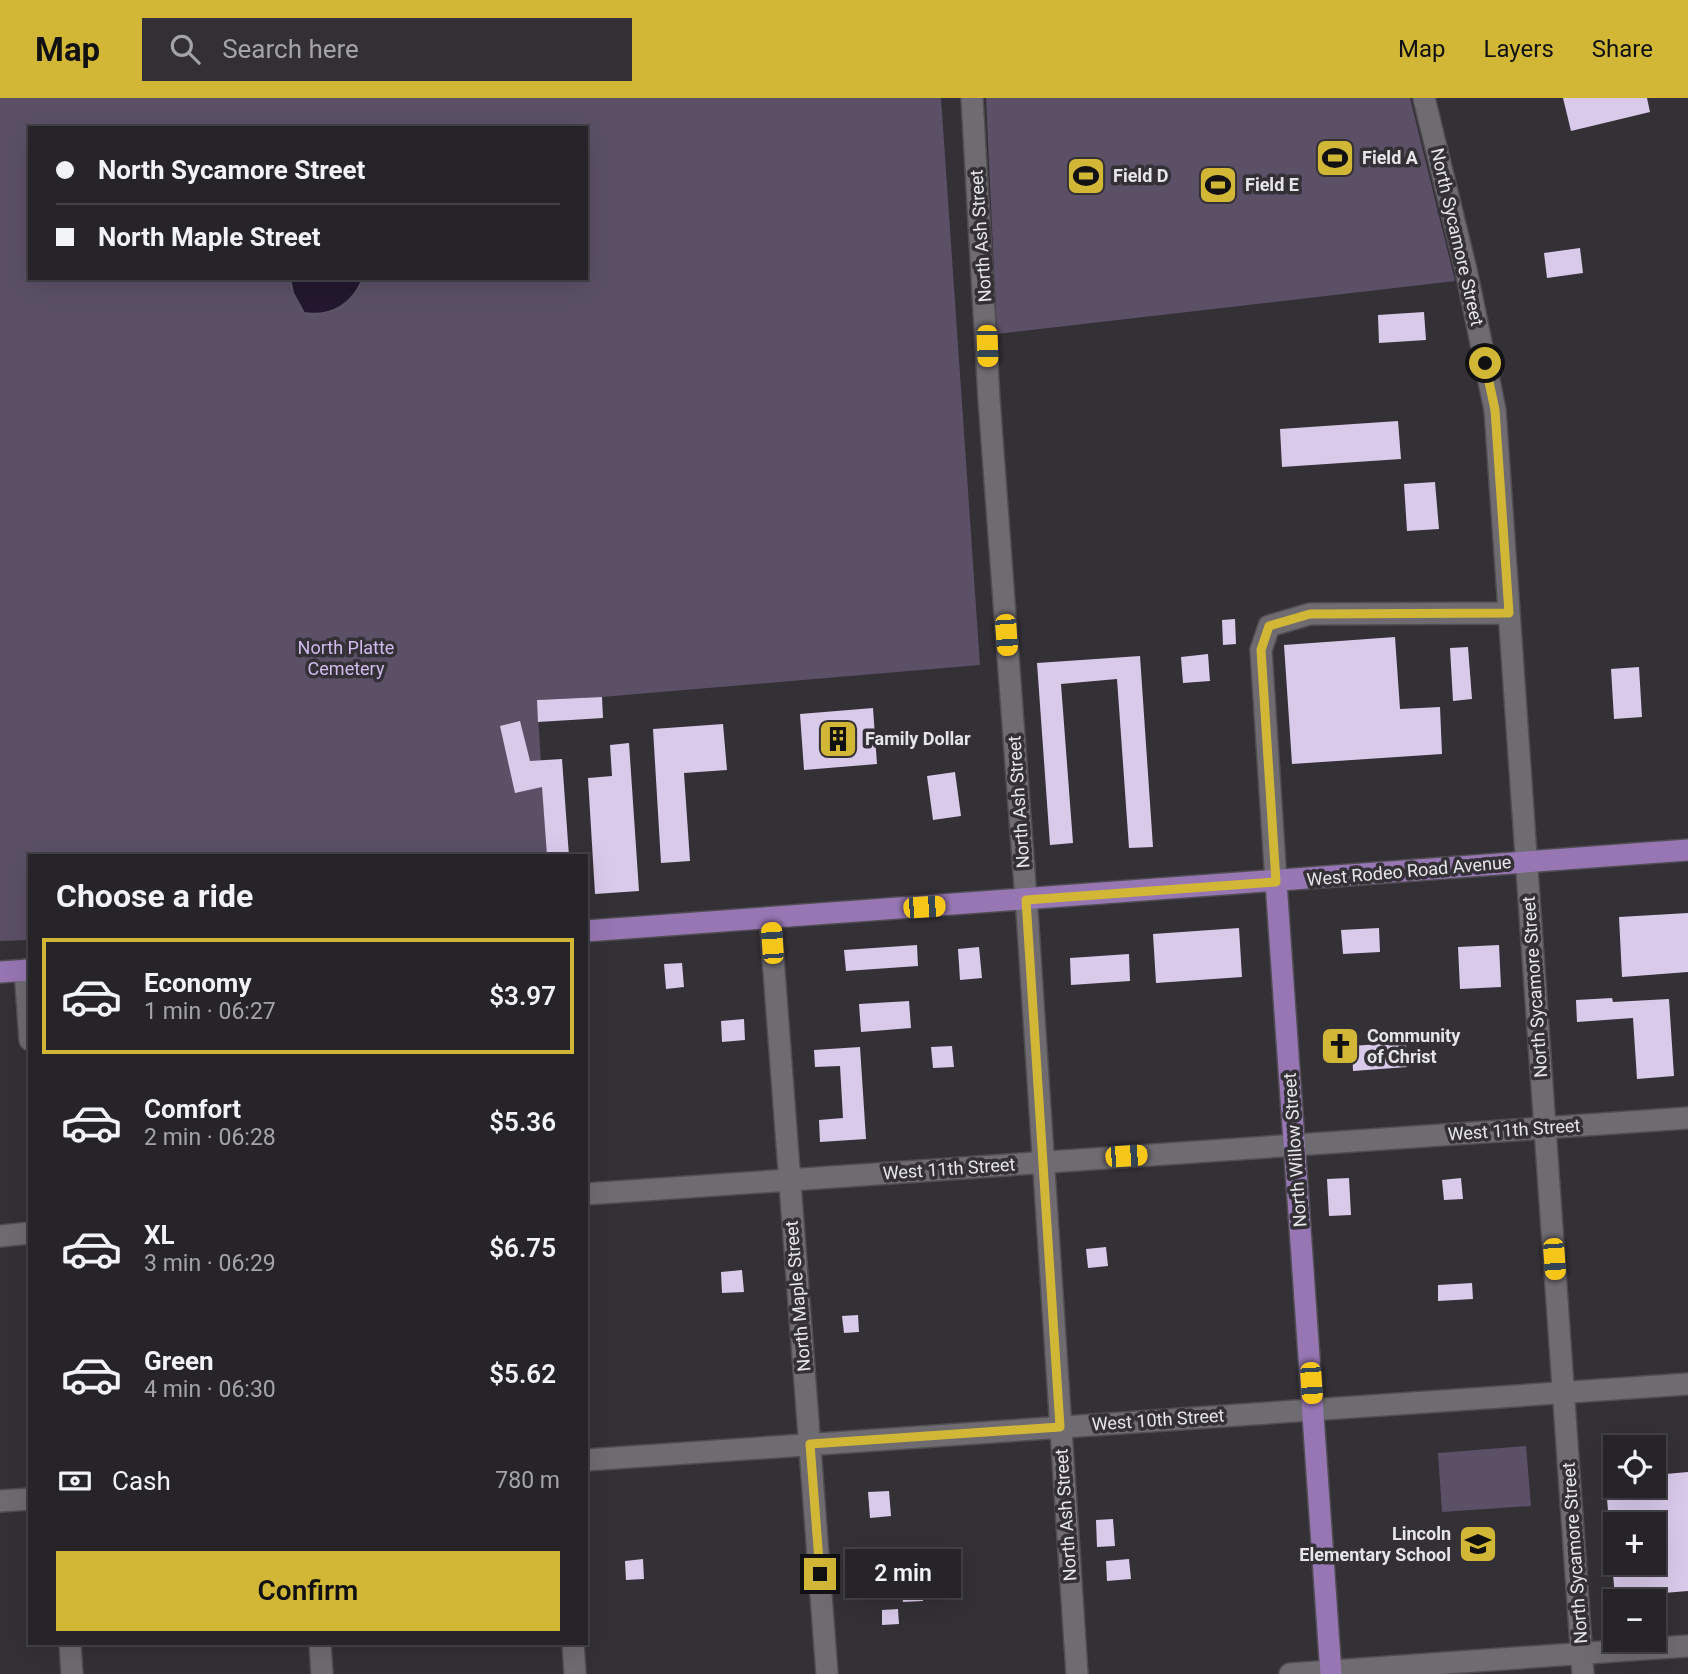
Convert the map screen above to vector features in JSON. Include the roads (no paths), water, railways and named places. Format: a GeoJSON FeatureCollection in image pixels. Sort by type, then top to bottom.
{"type":"FeatureCollection","features":[{"type":"Feature","properties":{"kind":"main road","name":"West Rodeo Road Avenue"},"geometry":{"type":"LineString","coordinates":[[588,931],[1688,850]]}},
{"type":"Feature","properties":{"kind":"main road","name":"North Willow Street"},"geometry":{"type":"LineString","coordinates":[[1276,882],[1331,1673]]}},
{"type":"Feature","properties":{"kind":"main road"},"geometry":{"type":"LineString","coordinates":[[0,972],[28,970]]}},
{"type":"Feature","properties":{"kind":"street","name":"North Ash Street"},"geometry":{"type":"LineString","coordinates":[[972,98],[989,399],[1026,900],[1077,1674]]}},
{"type":"Feature","properties":{"kind":"street","name":"North Sycamore Street"},"geometry":{"type":"LineString","coordinates":[[1424,98],[1466,270],[1495,410],[1583,1664]]}},
{"type":"Feature","properties":{"kind":"street","name":"North Willow Street"},"geometry":{"type":"LineString","coordinates":[[1276,882],[1261,650],[1269,626],[1310,614],[1509,613]]}},
{"type":"Feature","properties":{"kind":"street","name":"North Maple Street"},"geometry":{"type":"LineString","coordinates":[[770,918],[827,1674]]}},
{"type":"Feature","properties":{"kind":"street","name":"West 11th Street"},"geometry":{"type":"LineString","coordinates":[[588,1194],[1688,1118]]}},
{"type":"Feature","properties":{"kind":"street"},"geometry":{"type":"LineString","coordinates":[[0,1236],[28,1233]]}},
{"type":"Feature","properties":{"kind":"street","name":"West 10th Street"},"geometry":{"type":"LineString","coordinates":[[588,1460],[1688,1384]]}},
{"type":"Feature","properties":{"kind":"street"},"geometry":{"type":"LineString","coordinates":[[0,1501],[28,1499]]}},
{"type":"Feature","properties":{"kind":"street"},"geometry":{"type":"LineString","coordinates":[[70,1645],[72,1674]]}},
{"type":"Feature","properties":{"kind":"street"},"geometry":{"type":"LineString","coordinates":[[320,1645],[322,1674]]}},
{"type":"Feature","properties":{"kind":"street"},"geometry":{"type":"LineString","coordinates":[[573,1645],[576,1674]]}},
{"type":"Feature","properties":{"kind":"street"},"geometry":{"type":"LineString","coordinates":[[1290,1674],[1583,1664],[1688,1646]]}},
{"type":"Feature","properties":{"kind":"place","name":"Field A"},"geometry":{"type":"Point","coordinates":[1335,158]}},
{"type":"Feature","properties":{"kind":"place","name":"Field D"},"geometry":{"type":"Point","coordinates":[1086,176]}},
{"type":"Feature","properties":{"kind":"place","name":"Field E"},"geometry":{"type":"Point","coordinates":[1218,185]}},
{"type":"Feature","properties":{"kind":"place","name":"Family Dollar"},"geometry":{"type":"Point","coordinates":[838,739]}},
{"type":"Feature","properties":{"kind":"place","name":"Community of Christ"},"geometry":{"type":"Point","coordinates":[1340,1046]}},
{"type":"Feature","properties":{"kind":"place","name":"Lincoln Elementary School"},"geometry":{"type":"Point","coordinates":[1478,1544]}},
{"type":"Feature","properties":{"kind":"park label","name":"North Platte Cemetery"},"geometry":{"type":"Point","coordinates":[346,658]}}]}
